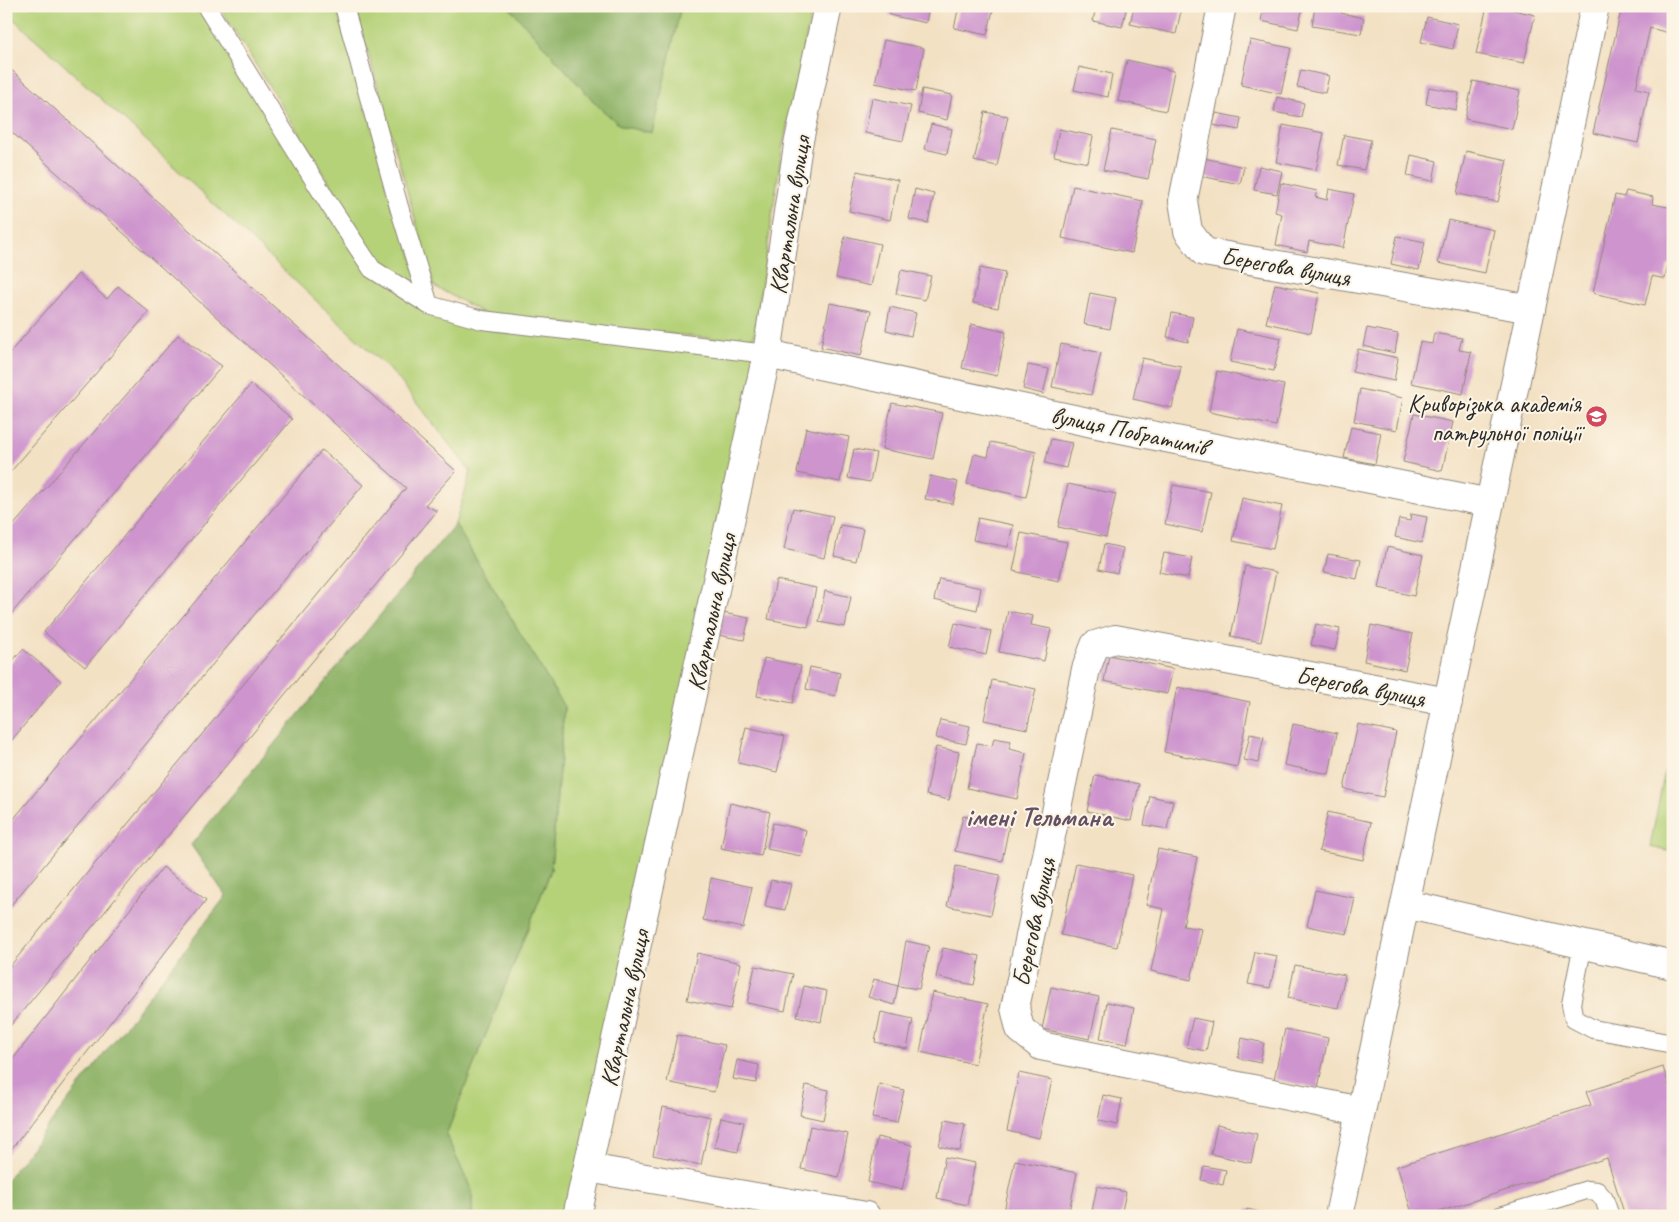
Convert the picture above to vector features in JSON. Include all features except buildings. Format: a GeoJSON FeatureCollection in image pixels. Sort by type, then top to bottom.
{"type":"FeatureCollection","features":[{"type":"Feature","properties":{"kind":"street","name":"Квартальна вулиця"},"geometry":{"type":"LineString","coordinates":[[578,1216],[768,354],[798,145],[828,6]]}},
{"type":"Feature","properties":{"kind":"street","name":"Берегова вулиця"},"geometry":{"type":"LineString","coordinates":[[1222,6],[1183,201],[1188,231],[1204,252],[1531,309]]}},
{"type":"Feature","properties":{"kind":"street","name":"Берегова вулиця"},"geometry":{"type":"LineString","coordinates":[[1339,1216],[1595,6]]}},
{"type":"Feature","properties":{"kind":"street","name":"вулиця Побратимів"},"geometry":{"type":"LineString","coordinates":[[768,354],[1121,429],[1490,503]]}},
{"type":"Feature","properties":{"kind":"street","name":"Берегова вулиця"},"geometry":{"type":"LineString","coordinates":[[1361,1111],[1041,1046],[1020,1029],[1015,1008],[1086,669],[1095,645],[1115,639],[1448,702]]}},
{"type":"Feature","properties":{"kind":"street"},"geometry":{"type":"LineString","coordinates":[[1405,904],[1673,965]]}},
{"type":"Feature","properties":{"kind":"street"},"geometry":{"type":"LineString","coordinates":[[588,1168],[866,1216]]}},
{"type":"Feature","properties":{"kind":"lane"},"geometry":{"type":"LineString","coordinates":[[206,6],[329,204],[372,269],[429,305],[482,320],[768,354]]}},
{"type":"Feature","properties":{"kind":"lane"},"geometry":{"type":"LineString","coordinates":[[344,6],[416,268],[429,305]]}},
{"type":"Feature","properties":{"kind":"lane"},"geometry":{"type":"LineString","coordinates":[[1583,944],[1571,1004],[1574,1019],[1593,1028],[1673,1044]]}},
{"type":"Feature","properties":{"kind":"lane"},"geometry":{"type":"LineString","coordinates":[[1500,1216],[1587,1190],[1597,1191],[1604,1199],[1610,1216]]}},
{"type":"Feature","properties":{"kind":"green space"},"geometry":{"type":"Polygon","coordinates":[[[6,6],[206,6],[372,269],[429,305],[767,354],[577,1216],[472,1216],[472,1191],[446,1135],[551,870],[564,707],[455,524],[471,472],[397,377],[133,128],[6,12],[6,6]]]}},
{"type":"Feature","properties":{"kind":"green space"},"geometry":{"type":"Polygon","coordinates":[[[219,6],[336,6],[425,300],[414,294],[375,259],[337,194],[219,6]]]}},
{"type":"Feature","properties":{"kind":"green space"},"geometry":{"type":"Polygon","coordinates":[[[355,6],[508,6],[599,107],[621,126],[652,133],[681,6],[813,6],[782,150],[754,337],[728,340],[487,315],[434,286],[355,6]]]}},
{"type":"Feature","properties":{"kind":"green space"},"geometry":{"type":"Polygon","coordinates":[[[508,6],[681,6],[652,133],[621,126],[599,107],[508,6]]]}},
{"type":"Feature","properties":{"kind":"green space"},"geometry":{"type":"Polygon","coordinates":[[[455,524],[564,707],[551,870],[446,1135],[472,1191],[472,1216],[6,1216],[6,1181],[226,896],[191,845],[455,524]]]}},
{"type":"Feature","properties":{"kind":"green space"},"geometry":{"type":"Polygon","coordinates":[[[1673,729],[1673,852],[1650,847],[1673,729]]]}},
{"type":"Feature","properties":{"kind":"place","name":"Криворізька академія патрульної поліції"},"geometry":{"type":"Point","coordinates":[1597,417]}},
{"type":"Feature","properties":{"kind":"district","name":"імені Тельмана"},"geometry":{"type":"Point","coordinates":[1039,816]}}]}
